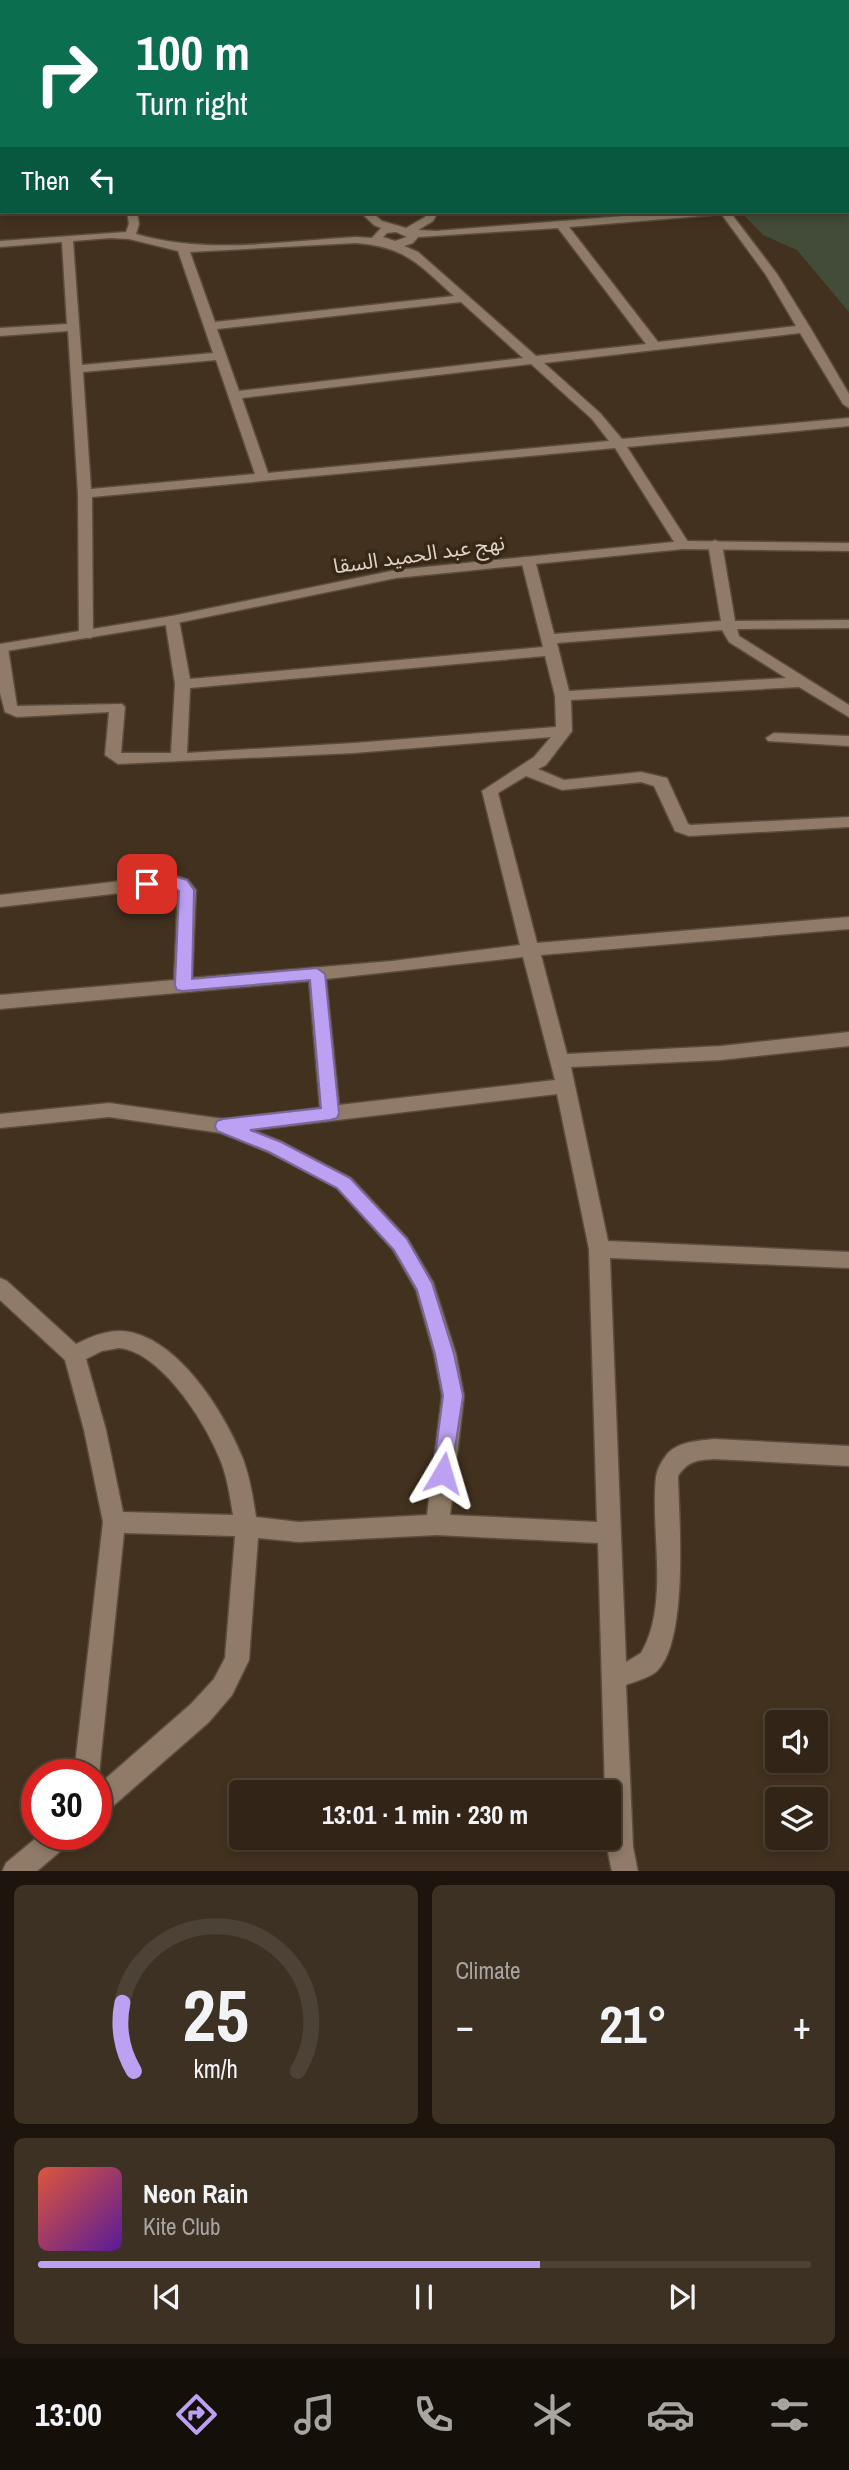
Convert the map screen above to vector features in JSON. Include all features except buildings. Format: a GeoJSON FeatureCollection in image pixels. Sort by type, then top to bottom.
{"type":"FeatureCollection","features":[{"type":"Feature","properties":{"kind":"street"},"geometry":{"type":"LineString","coordinates":[[130,236],[134,224],[132,214]]}},
{"type":"Feature","properties":{"kind":"street"},"geometry":{"type":"LineString","coordinates":[[411,236],[432,214]]}},
{"type":"Feature","properties":{"kind":"street"},"geometry":{"type":"LineString","coordinates":[[566,214],[567,225],[655,347]]}},
{"type":"Feature","properties":{"kind":"street"},"geometry":{"type":"LineString","coordinates":[[0,244],[130,236],[183,249],[202,250],[381,239],[690,214]]}},
{"type":"Feature","properties":{"kind":"street"},"geometry":{"type":"LineString","coordinates":[[726,214],[752,247],[849,404]]}},
{"type":"Feature","properties":{"kind":"street"},"geometry":{"type":"LineString","coordinates":[[368,215],[411,236]]}},
{"type":"Feature","properties":{"kind":"street"},"geometry":{"type":"LineString","coordinates":[[368,215],[381,239],[414,254],[588,409],[619,444],[683,545]]}},
{"type":"Feature","properties":{"kind":"street"},"geometry":{"type":"LineString","coordinates":[[381,239],[396,229]]}},
{"type":"Feature","properties":{"kind":"street"},"geometry":{"type":"LineString","coordinates":[[411,236],[414,254]]}},
{"type":"Feature","properties":{"kind":"street"},"geometry":{"type":"LineString","coordinates":[[67,239],[85,494],[86,635]]}},
{"type":"Feature","properties":{"kind":"street"},"geometry":{"type":"LineString","coordinates":[[183,249],[263,477]]}},
{"type":"Feature","properties":{"kind":"street"},"geometry":{"type":"LineString","coordinates":[[211,326],[463,298]]}},
{"type":"Feature","properties":{"kind":"street"},"geometry":{"type":"LineString","coordinates":[[0,332],[74,327]]}},
{"type":"Feature","properties":{"kind":"street"},"geometry":{"type":"LineString","coordinates":[[234,395],[805,329]]}},
{"type":"Feature","properties":{"kind":"street"},"geometry":{"type":"LineString","coordinates":[[78,369],[221,356]]}},
{"type":"Feature","properties":{"kind":"street"},"geometry":{"type":"LineString","coordinates":[[85,494],[849,422]]}},
{"type":"Feature","properties":{"kind":"street"},"geometry":{"type":"LineString","coordinates":[[715,544],[728,625],[734,639],[849,712]]}},
{"type":"Feature","properties":{"kind":"street","name":"نهج عبد الحميد السقا"},"geometry":{"type":"LineString","coordinates":[[0,648],[172,620],[396,574],[683,545],[849,548]]}},
{"type":"Feature","properties":{"kind":"street"},"geometry":{"type":"LineString","coordinates":[[528,560],[563,696],[564,732],[540,761],[490,791],[490,799],[560,1061],[599,1249],[620,1847],[625,1871]]}},
{"type":"Feature","properties":{"kind":"street"},"geometry":{"type":"LineString","coordinates":[[172,620],[183,684],[179,758]]}},
{"type":"Feature","properties":{"kind":"street"},"geometry":{"type":"LineString","coordinates":[[183,684],[728,625],[849,624]]}},
{"type":"Feature","properties":{"kind":"street"},"geometry":{"type":"LineString","coordinates":[[0,648],[10,709],[117,707],[113,755],[118,759],[179,758],[564,732]]}},
{"type":"Feature","properties":{"kind":"street"},"geometry":{"type":"LineString","coordinates":[[563,696],[802,682]]}},
{"type":"Feature","properties":{"kind":"street"},"geometry":{"type":"LineString","coordinates":[[774,738],[849,741]]}},
{"type":"Feature","properties":{"kind":"street"},"geometry":{"type":"LineString","coordinates":[[525,770],[562,785],[653,778],[661,782],[681,827],[689,831],[849,822]]}},
{"type":"Feature","properties":{"kind":"street"},"geometry":{"type":"LineString","coordinates":[[0,901],[173,881],[182,884],[187,890],[183,985]]}},
{"type":"Feature","properties":{"kind":"street"},"geometry":{"type":"LineString","coordinates":[[0,1002],[317,974],[529,950],[849,923]]}},
{"type":"Feature","properties":{"kind":"street"},"geometry":{"type":"LineString","coordinates":[[317,974],[330,1113]]}},
{"type":"Feature","properties":{"kind":"street"},"geometry":{"type":"LineString","coordinates":[[560,1061],[721,1053],[849,1039]]}},
{"type":"Feature","properties":{"kind":"street"},"geometry":{"type":"LineString","coordinates":[[223,1126],[565,1086]]}},
{"type":"Feature","properties":{"kind":"street"},"geometry":{"type":"LineString","coordinates":[[0,1121],[109,1110],[223,1126],[275,1147],[344,1183],[400,1244],[426,1288],[445,1354],[453,1396],[437,1525]]}},
{"type":"Feature","properties":{"kind":"street"},"geometry":{"type":"LineString","coordinates":[[599,1249],[849,1260]]}},
{"type":"Feature","properties":{"kind":"street"},"geometry":{"type":"LineString","coordinates":[[0,1287],[74,1354],[95,1430],[114,1522],[88,1759]]}},
{"type":"Feature","properties":{"kind":"street"},"geometry":{"type":"LineString","coordinates":[[74,1354],[93,1345],[125,1339],[156,1353],[201,1401],[231,1458],[247,1526],[237,1660],[223,1687],[200,1713],[112,1790]]}},
{"type":"Feature","properties":{"kind":"street"},"geometry":{"type":"LineString","coordinates":[[616,1676],[649,1663],[660,1647],[665,1622],[667,1474],[677,1459],[692,1451],[714,1449],[849,1456]]}},
{"type":"Feature","properties":{"kind":"street"},"geometry":{"type":"LineString","coordinates":[[114,1522],[247,1526],[299,1532],[437,1525],[609,1533]]}},
{"type":"Feature","properties":{"kind":"street"},"geometry":{"type":"LineString","coordinates":[[15,1871],[41,1850]]}},
{"type":"Feature","properties":{"kind":"green space"},"geometry":{"type":"Polygon","coordinates":[[[743,214],[849,214],[849,312],[797,250],[763,235],[743,214]]]}},
{"type":"Feature","properties":{"kind":"route"},"geometry":{"type":"LineString","coordinates":[[147,884],[173,881],[182,884],[187,890],[183,985],[317,974],[330,1113],[223,1126],[275,1147],[344,1183],[400,1244],[426,1288],[445,1354],[453,1396],[443,1473]]}}]}
